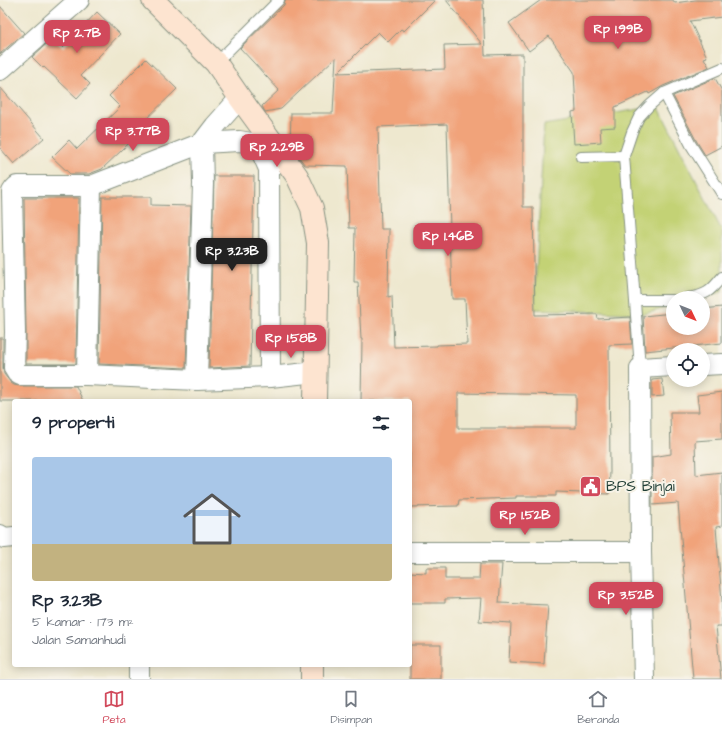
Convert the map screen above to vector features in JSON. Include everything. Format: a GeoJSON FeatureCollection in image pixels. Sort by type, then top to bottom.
{"type":"FeatureCollection","features":[{"type":"Feature","properties":{"kind":"street"},"geometry":{"type":"LineString","coordinates":[[0,70],[78,0]]}},
{"type":"Feature","properties":{"kind":"street"},"geometry":{"type":"LineString","coordinates":[[153,0],[216,63],[297,176],[312,208],[318,243],[316,399]]}},
{"type":"Feature","properties":{"kind":"street"},"geometry":{"type":"LineString","coordinates":[[197,380],[203,184],[202,143],[240,98]]}},
{"type":"Feature","properties":{"kind":"street"},"geometry":{"type":"LineString","coordinates":[[270,377],[269,169],[258,144],[239,141],[202,143],[91,186],[17,186],[14,189],[12,192],[16,332],[14,368],[20,375],[87,375],[197,380],[270,377],[316,372]]}},
{"type":"Feature","properties":{"kind":"street"},"geometry":{"type":"LineString","coordinates":[[269,189],[297,176]]}},
{"type":"Feature","properties":{"kind":"street"},"geometry":{"type":"LineString","coordinates":[[87,375],[91,186]]}},
{"type":"Feature","properties":{"kind":"street"},"geometry":{"type":"LineString","coordinates":[[710,365],[722,364]]}},
{"type":"Feature","properties":{"kind":"street"},"geometry":{"type":"LineString","coordinates":[[644,679],[640,552],[640,368],[666,366]]}},
{"type":"Feature","properties":{"kind":"street"},"geometry":{"type":"LineString","coordinates":[[0,535],[4,538],[12,537]]}},
{"type":"Feature","properties":{"kind":"street"},"geometry":{"type":"LineString","coordinates":[[412,552],[640,552]]}},
{"type":"Feature","properties":{"kind":"street"},"geometry":{"type":"LineString","coordinates":[[138,667],[138,679]]}},
{"type":"Feature","properties":{"kind":"street"},"geometry":{"type":"LineString","coordinates":[[312,667],[312,679]]}},
{"type":"Feature","properties":{"kind":"lane"},"geometry":{"type":"LineString","coordinates":[[216,63],[279,0]]}},
{"type":"Feature","properties":{"kind":"lane"},"geometry":{"type":"LineString","coordinates":[[640,368],[624,156],[632,132],[639,118],[649,106],[664,93],[722,68]]}},
{"type":"Feature","properties":{"kind":"lane"},"geometry":{"type":"LineString","coordinates":[[664,93],[691,146],[722,194]]}},
{"type":"Feature","properties":{"kind":"lane"},"geometry":{"type":"LineString","coordinates":[[581,157],[624,156]]}},
{"type":"Feature","properties":{"kind":"lane"},"geometry":{"type":"LineString","coordinates":[[710,291],[722,277]]}},
{"type":"Feature","properties":{"kind":"lane"},"geometry":{"type":"LineString","coordinates":[[635,300],[666,300]]}},
{"type":"Feature","properties":{"kind":"green space"},"geometry":{"type":"Polygon","coordinates":[[[658,106],[722,231],[722,292],[710,295],[710,291],[666,291],[666,308],[644,314],[534,309],[544,125],[658,106]]]}},
{"type":"Feature","properties":{"kind":"building"},"geometry":{"type":"Polygon","coordinates":[[[285,0],[435,0],[404,31],[401,29],[388,42],[378,32],[337,73],[445,69],[444,45],[482,44],[446,0],[483,0],[485,55],[523,54],[523,207],[533,207],[535,315],[597,314],[598,319],[630,317],[632,344],[609,345],[609,494],[556,492],[556,496],[516,496],[516,498],[459,500],[458,506],[412,507],[412,399],[361,399],[362,339],[358,282],[354,282],[355,228],[349,228],[347,166],[305,165],[290,146],[291,113],[333,113],[336,57],[281,109],[265,112],[262,106],[279,90],[240,48],[284,5],[285,0]],[[447,124],[378,127],[381,229],[389,229],[388,297],[392,296],[394,347],[467,344],[465,299],[452,299],[447,124]],[[458,393],[458,428],[576,428],[576,395],[458,393]]]}},
{"type":"Feature","properties":{"kind":"building"},"geometry":{"type":"Polygon","coordinates":[[[541,0],[673,0],[675,3],[695,0],[722,0],[722,17],[690,21],[707,57],[704,58],[709,67],[663,86],[649,94],[648,92],[615,107],[615,127],[600,128],[601,142],[574,144],[572,112],[576,111],[574,72],[549,36],[529,51],[509,23],[541,0]]]}},
{"type":"Feature","properties":{"kind":"building"},"geometry":{"type":"Polygon","coordinates":[[[0,6],[24,33],[0,54],[0,6]]]}},
{"type":"Feature","properties":{"kind":"building"},"geometry":{"type":"Polygon","coordinates":[[[97,12],[120,34],[81,75],[90,84],[77,98],[32,57],[53,38],[63,48],[97,12]]]}},
{"type":"Feature","properties":{"kind":"building"},"geometry":{"type":"Polygon","coordinates":[[[146,59],[177,89],[139,126],[143,130],[102,169],[89,174],[70,174],[52,157],[69,140],[77,149],[120,107],[109,96],[146,59]]]}},
{"type":"Feature","properties":{"kind":"building"},"geometry":{"type":"Polygon","coordinates":[[[715,78],[722,91],[722,146],[705,155],[673,96],[715,78]]]}},
{"type":"Feature","properties":{"kind":"building"},"geometry":{"type":"Polygon","coordinates":[[[0,87],[44,138],[14,164],[0,148],[0,87]]]}},
{"type":"Feature","properties":{"kind":"building"},"geometry":{"type":"Polygon","coordinates":[[[214,176],[254,176],[250,366],[209,368],[214,176]]]}},
{"type":"Feature","properties":{"kind":"building"},"geometry":{"type":"Polygon","coordinates":[[[102,197],[151,197],[151,205],[191,206],[186,368],[99,364],[102,197]]]}},
{"type":"Feature","properties":{"kind":"building"},"geometry":{"type":"Polygon","coordinates":[[[24,198],[79,198],[76,364],[26,364],[24,198]]]}},
{"type":"Feature","properties":{"kind":"building"},"geometry":{"type":"Polygon","coordinates":[[[722,307],[722,343],[710,344],[710,343],[666,343],[666,349],[645,351],[643,316],[666,314],[666,335],[710,335],[710,308],[722,307]]]}},
{"type":"Feature","properties":{"kind":"building"},"geometry":{"type":"Polygon","coordinates":[[[0,338],[3,338],[4,374],[11,383],[20,386],[76,386],[82,399],[12,399],[12,401],[0,401],[0,338]]]}},
{"type":"Feature","properties":{"kind":"building"},"geometry":{"type":"Polygon","coordinates":[[[662,379],[664,396],[652,397],[652,380],[662,379]]]}},
{"type":"Feature","properties":{"kind":"building"},"geometry":{"type":"Polygon","coordinates":[[[722,392],[722,439],[695,441],[696,475],[722,472],[722,526],[716,527],[722,601],[722,626],[716,626],[721,679],[693,679],[678,503],[652,505],[652,457],[671,454],[670,412],[699,412],[697,395],[722,392]]]}},
{"type":"Feature","properties":{"kind":"building"},"geometry":{"type":"Polygon","coordinates":[[[480,564],[502,564],[499,603],[548,605],[544,664],[509,662],[511,623],[479,621],[481,598],[445,599],[445,603],[412,603],[412,572],[426,573],[426,568],[445,568],[445,579],[479,579],[480,564]]]}},
{"type":"Feature","properties":{"kind":"building"},"geometry":{"type":"Polygon","coordinates":[[[412,645],[441,645],[441,679],[410,679],[410,667],[412,667],[412,645]]]}},
{"type":"Feature","properties":{"kind":"place","name":"BPS Binjai"},"geometry":{"type":"Point","coordinates":[590,486]}}]}
